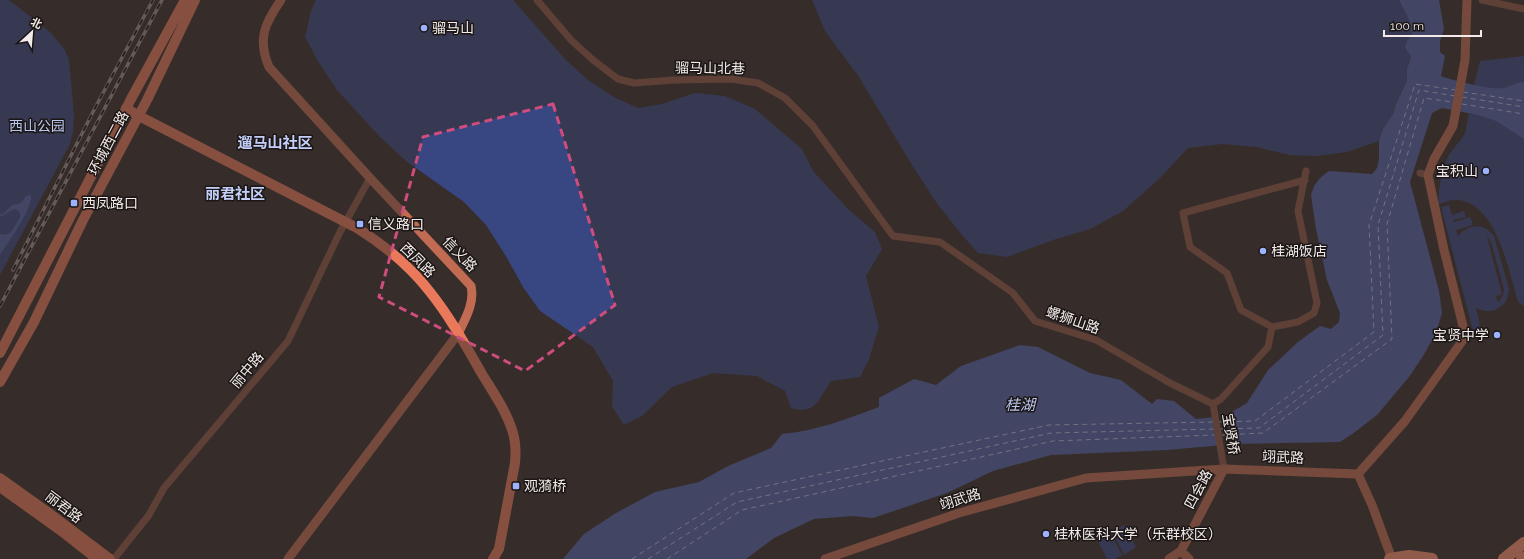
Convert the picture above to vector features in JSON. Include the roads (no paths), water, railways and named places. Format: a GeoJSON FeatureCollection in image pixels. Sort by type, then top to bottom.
{"type":"FeatureCollection","features":[{"type":"Feature","properties":{"kind":"highway"},"geometry":{"type":"LineString","coordinates":[[1504,559],[1524,543]]}},
{"type":"Feature","properties":{"kind":"highway"},"geometry":{"type":"LineString","coordinates":[[1391,559],[1409,556],[1432,559]]}},
{"type":"Feature","properties":{"kind":"main road","name":"环城西二路"},"geometry":{"type":"LineString","coordinates":[[0,353],[126,108],[185,0]]}},
{"type":"Feature","properties":{"kind":"main road","name":"环城西二路"},"geometry":{"type":"LineString","coordinates":[[0,382],[34,322],[83,220],[139,116],[195,0]]}},
{"type":"Feature","properties":{"kind":"main road","name":"信义路"},"geometry":{"type":"LineString","coordinates":[[281,0],[267,25],[263,40],[264,54],[269,67],[471,286],[473,296],[470,307],[458,334],[288,559]]}},
{"type":"Feature","properties":{"kind":"main road"},"geometry":{"type":"LineString","coordinates":[[1391,559],[1372,505],[1358,474],[1405,421],[1463,340],[1464,330],[1424,174],[1453,126],[1465,60],[1467,0]]}},
{"type":"Feature","properties":{"kind":"main road","name":"西凤路"},"geometry":{"type":"LineString","coordinates":[[126,108],[374,238],[403,263],[430,292],[458,334],[497,400],[509,421],[513,433],[516,449],[515,463],[500,554],[493,559]]}},
{"type":"Feature","properties":{"kind":"main road","name":"翊武路"},"geometry":{"type":"LineString","coordinates":[[825,559],[959,513],[1086,478],[1224,469],[1358,474]]}},
{"type":"Feature","properties":{"kind":"main road","name":"四会路"},"geometry":{"type":"LineString","coordinates":[[1169,559],[1181,551],[1224,469]]}},
{"type":"Feature","properties":{"kind":"main road","name":"丽君路"},"geometry":{"type":"LineString","coordinates":[[0,478],[49,512],[110,559]]}},
{"type":"Feature","properties":{"kind":"main road","name":"丽君路"},"geometry":{"type":"LineString","coordinates":[[0,487],[64,533],[97,559]]}},
{"type":"Feature","properties":{"kind":"main road"},"geometry":{"type":"LineString","coordinates":[[1181,551],[1189,559]]}},
{"type":"Feature","properties":{"kind":"street","name":"骝马山北巷"},"geometry":{"type":"LineString","coordinates":[[537,0],[571,40],[593,60],[618,79],[634,83],[674,80],[731,79],[758,83],[785,98],[813,126],[893,236],[940,242]]}},
{"type":"Feature","properties":{"kind":"street"},"geometry":{"type":"LineString","coordinates":[[1482,0],[1524,9]]}},
{"type":"Feature","properties":{"kind":"street"},"geometry":{"type":"LineString","coordinates":[[1305,180],[1182,213],[1190,247],[1227,273],[1242,310],[1272,327],[1298,322],[1314,313],[1317,302],[1298,211],[1305,180],[1306,171]]}},
{"type":"Feature","properties":{"kind":"street","name":"丽中路"},"geometry":{"type":"LineString","coordinates":[[114,559],[150,515],[164,488],[288,341],[345,222],[370,178]]}},
{"type":"Feature","properties":{"kind":"street","name":"螺狮山路"},"geometry":{"type":"LineString","coordinates":[[940,242],[1013,293],[1035,321],[1096,340],[1170,383],[1213,404]]}},
{"type":"Feature","properties":{"kind":"street"},"geometry":{"type":"LineString","coordinates":[[1213,404],[1221,400],[1268,347],[1272,327]]}},
{"type":"Feature","properties":{"kind":"street","name":"宝贤桥"},"geometry":{"type":"LineString","coordinates":[[1213,404],[1224,469]]}},
{"type":"Feature","properties":{"kind":"water","name":"桂湖"},"geometry":{"type":"Polygon","coordinates":[[[1399,0],[1439,0],[1444,29],[1440,41],[1440,52],[1445,56],[1441,76],[1472,85],[1490,88],[1506,87],[1524,82],[1524,139],[1496,121],[1478,115],[1442,108],[1432,113],[1410,182],[1439,291],[1442,313],[1436,333],[1409,377],[1377,415],[1355,432],[1340,442],[1234,444],[1167,450],[1051,455],[993,471],[947,493],[873,518],[853,516],[814,519],[774,538],[746,559],[563,559],[584,534],[616,513],[655,492],[699,482],[728,466],[771,448],[782,434],[819,427],[879,407],[879,398],[914,379],[936,385],[961,366],[1020,345],[1038,347],[1090,373],[1121,380],[1152,404],[1157,399],[1174,401],[1196,419],[1225,416],[1247,403],[1268,370],[1298,342],[1320,326],[1331,329],[1339,322],[1340,313],[1327,280],[1316,229],[1311,195],[1314,186],[1320,178],[1329,171],[1372,174],[1377,168],[1379,159],[1379,141],[1383,129],[1393,114],[1407,81],[1407,69],[1411,57],[1405,47],[1407,41],[1412,35],[1409,20],[1399,0]]]}},
{"type":"Feature","properties":{"kind":"water"},"geometry":{"type":"Polygon","coordinates":[[[31,195],[31,201],[24,216],[0,255],[0,234],[4,235],[10,233],[20,218],[20,213],[16,209],[2,216],[0,216],[0,214],[3,214],[12,205],[21,203],[26,196],[31,195]]]}},
{"type":"Feature","properties":{"kind":"railway"},"geometry":{"type":"LineString","coordinates":[[13,270],[95,108],[153,0]]}},
{"type":"Feature","properties":{"kind":"railway"},"geometry":{"type":"LineString","coordinates":[[0,306],[162,0]]}},
{"type":"Feature","properties":{"kind":"place","name":"骝马山"},"geometry":{"type":"Point","coordinates":[424,28]}},
{"type":"Feature","properties":{"kind":"place","name":"宝积山"},"geometry":{"type":"Point","coordinates":[1486,171]}},
{"type":"Feature","properties":{"kind":"place","name":"西凤路口"},"geometry":{"type":"Point","coordinates":[74,203]}},
{"type":"Feature","properties":{"kind":"place","name":"信义路口"},"geometry":{"type":"Point","coordinates":[360,224]}},
{"type":"Feature","properties":{"kind":"place","name":"桂湖饭店"},"geometry":{"type":"Point","coordinates":[1263,251]}},
{"type":"Feature","properties":{"kind":"place","name":"宝贤中学"},"geometry":{"type":"Point","coordinates":[1497,335]}},
{"type":"Feature","properties":{"kind":"place","name":"观漪桥"},"geometry":{"type":"Point","coordinates":[516,486]}},
{"type":"Feature","properties":{"kind":"place","name":"桂林医科大学（乐群校区）"},"geometry":{"type":"Point","coordinates":[1046,534]}},
{"type":"Feature","properties":{"kind":"district","name":"遛马山社区"},"geometry":{"type":"Point","coordinates":[275,143]}},
{"type":"Feature","properties":{"kind":"district","name":"丽君社区"},"geometry":{"type":"Point","coordinates":[235,194]}},
{"type":"Feature","properties":{"kind":"park label","name":"西山公园"},"geometry":{"type":"Point","coordinates":[37,126]}}]}
